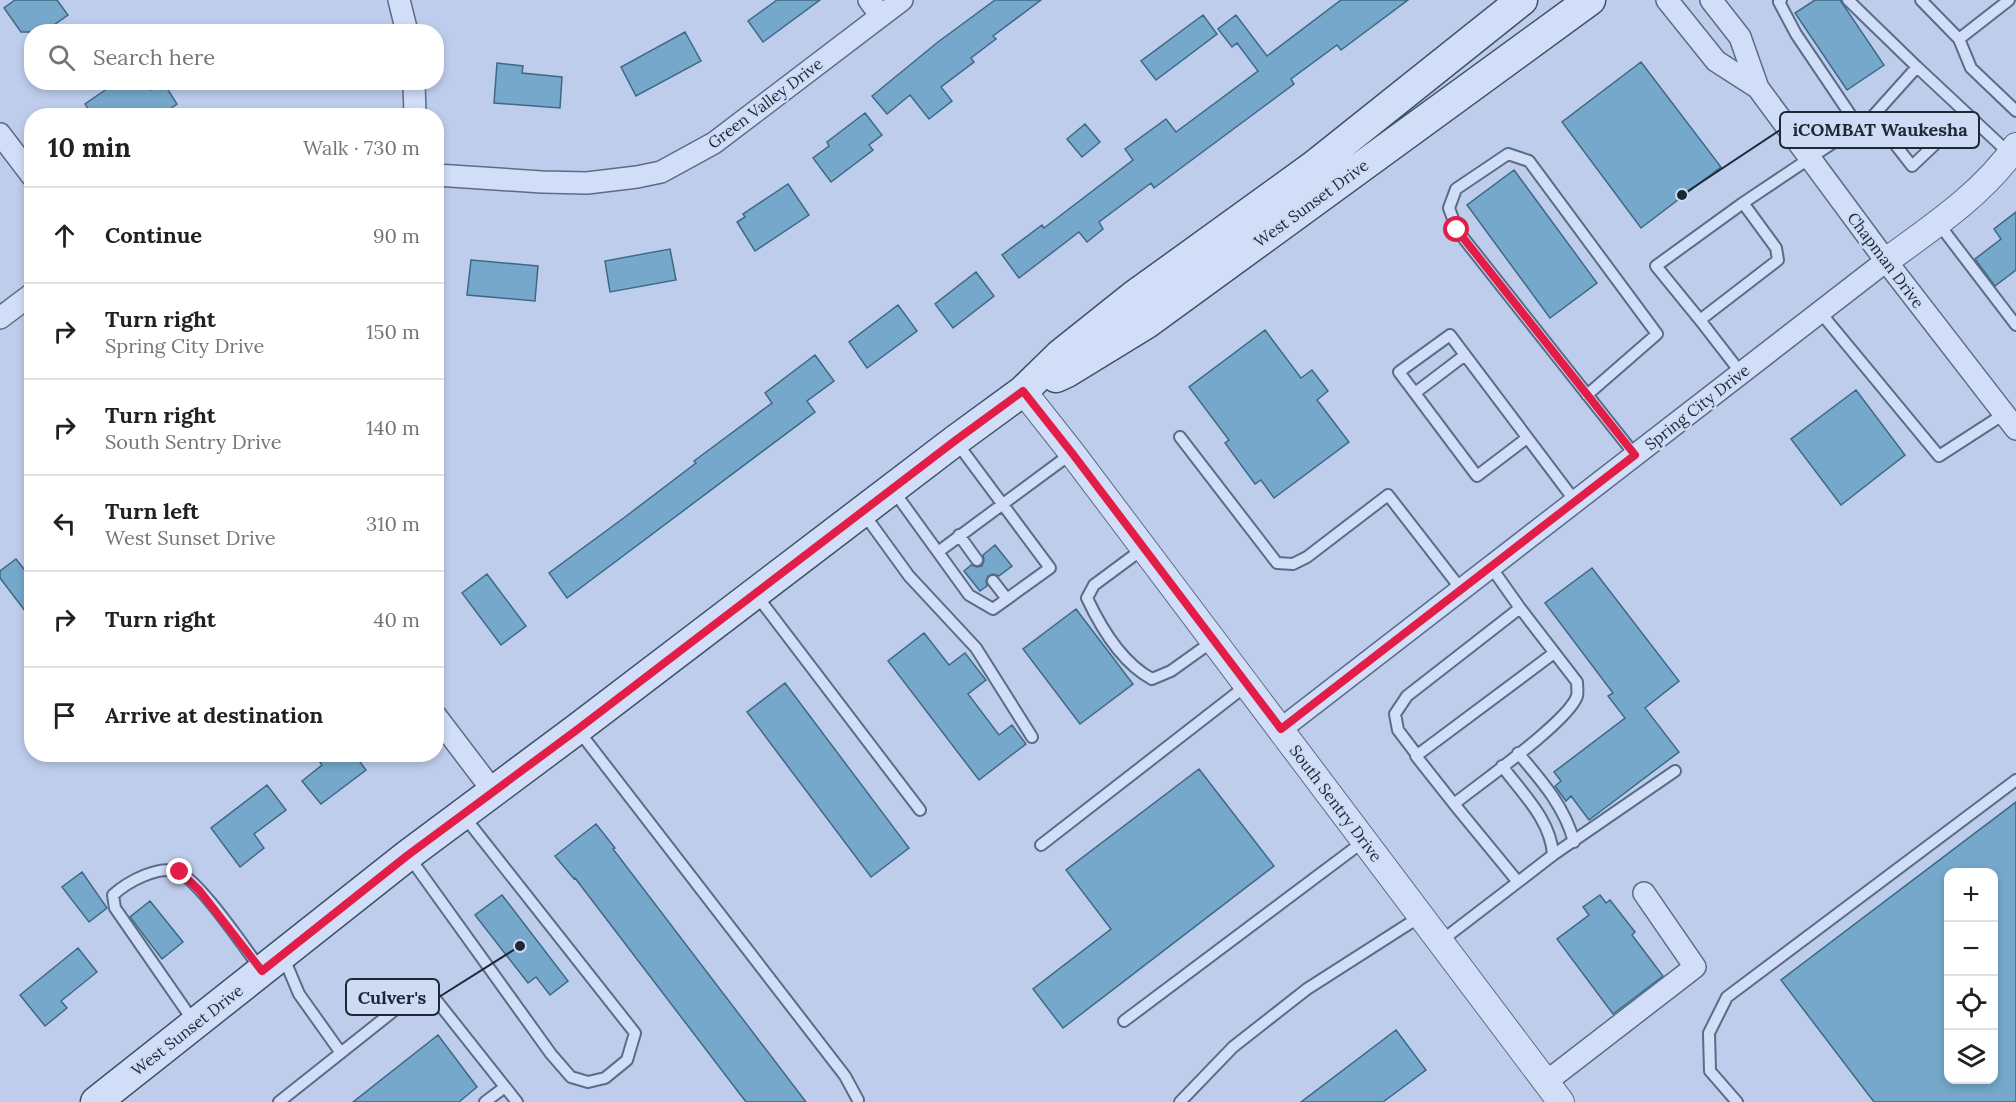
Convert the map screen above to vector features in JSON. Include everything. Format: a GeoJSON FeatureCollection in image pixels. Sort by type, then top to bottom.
{"type":"FeatureCollection","features":[{"type":"Feature","properties":{"kind":"main road","name":"West Sunset Drive"},"geometry":{"type":"LineString","coordinates":[[105,1099],[195,1024],[408,855],[578,729],[862,511],[1023,391],[1060,355],[1134,296],[1314,166],[1522,0]]}},
{"type":"Feature","properties":{"kind":"main road","name":"West Sunset Drive"},"geometry":{"type":"LineString","coordinates":[[1023,391],[1067,372],[1147,323],[1590,0]]}},
{"type":"Feature","properties":{"kind":"street"},"geometry":{"type":"LineString","coordinates":[[399,0],[405,24]]}},
{"type":"Feature","properties":{"kind":"street","name":"Green Valley Drive"},"geometry":{"type":"LineString","coordinates":[[444,176],[587,183],[661,172],[714,143],[875,8],[902,0]]}},
{"type":"Feature","properties":{"kind":"street","name":"Chapman Drive"},"geometry":{"type":"LineString","coordinates":[[1667,0],[1716,61],[1758,88]]}},
{"type":"Feature","properties":{"kind":"street","name":"Chapman Drive"},"geometry":{"type":"LineString","coordinates":[[1711,0],[1740,37],[1758,88],[1886,261],[2010,422]]}},
{"type":"Feature","properties":{"kind":"street"},"geometry":{"type":"LineString","coordinates":[[414,90],[415,108]]}},
{"type":"Feature","properties":{"kind":"street"},"geometry":{"type":"LineString","coordinates":[[0,134],[24,166]]}},
{"type":"Feature","properties":{"kind":"street"},"geometry":{"type":"LineString","coordinates":[[1886,261],[1938,223],[1989,179],[2013,150]]}},
{"type":"Feature","properties":{"kind":"street","name":"Spring City Drive"},"geometry":{"type":"LineString","coordinates":[[1281,729],[1886,261]]}},
{"type":"Feature","properties":{"kind":"street"},"geometry":{"type":"LineString","coordinates":[[0,318],[24,300]]}},
{"type":"Feature","properties":{"kind":"street","name":"South Sentry Drive"},"geometry":{"type":"LineString","coordinates":[[1023,391],[1561,1102]]}},
{"type":"Feature","properties":{"kind":"street"},"geometry":{"type":"LineString","coordinates":[[444,727],[493,791]]}},
{"type":"Feature","properties":{"kind":"street"},"geometry":{"type":"LineString","coordinates":[[1546,1082],[1695,967],[1644,893]]}},
{"type":"Feature","properties":{"kind":"lane"},"geometry":{"type":"LineString","coordinates":[[1781,0],[1779,2],[1796,34],[1858,126]]}},
{"type":"Feature","properties":{"kind":"lane"},"geometry":{"type":"LineString","coordinates":[[1848,0],[1967,114],[2013,150]]}},
{"type":"Feature","properties":{"kind":"lane"},"geometry":{"type":"LineString","coordinates":[[1921,0],[1959,39],[1971,68],[2016,111]]}},
{"type":"Feature","properties":{"kind":"lane"},"geometry":{"type":"LineString","coordinates":[[1959,39],[2009,0]]}},
{"type":"Feature","properties":{"kind":"lane"},"geometry":{"type":"LineString","coordinates":[[1741,374],[1656,266],[1743,203],[1873,116],[1917,67]]}},
{"type":"Feature","properties":{"kind":"lane"},"geometry":{"type":"LineString","coordinates":[[1873,116],[1912,166],[1967,114]]}},
{"type":"Feature","properties":{"kind":"lane"},"geometry":{"type":"LineString","coordinates":[[1587,395],[1656,334],[1528,161],[1508,154],[1456,189],[1449,208],[1457,230],[1587,395],[1635,455]]}},
{"type":"Feature","properties":{"kind":"lane"},"geometry":{"type":"LineString","coordinates":[[1700,320],[1778,260],[1776,248],[1743,203]]}},
{"type":"Feature","properties":{"kind":"lane"},"geometry":{"type":"LineString","coordinates":[[1938,223],[2016,325]]}},
{"type":"Feature","properties":{"kind":"lane"},"geometry":{"type":"LineString","coordinates":[[1820,312],[1939,456],[2010,422]]}},
{"type":"Feature","properties":{"kind":"lane"},"geometry":{"type":"LineString","coordinates":[[1527,438],[1477,476],[1399,372],[1450,335],[1575,501]]}},
{"type":"Feature","properties":{"kind":"lane"},"geometry":{"type":"LineString","coordinates":[[1415,393],[1465,355]]}},
{"type":"Feature","properties":{"kind":"lane"},"geometry":{"type":"LineString","coordinates":[[1180,437],[1277,563],[1293,564],[1307,557],[1388,495],[1461,589]]}},
{"type":"Feature","properties":{"kind":"lane"},"geometry":{"type":"LineString","coordinates":[[892,489],[969,595],[993,609],[1050,568],[956,440]]}},
{"type":"Feature","properties":{"kind":"lane"},"geometry":{"type":"LineString","coordinates":[[938,552],[1072,453]]}},
{"type":"Feature","properties":{"kind":"lane"},"geometry":{"type":"LineString","coordinates":[[862,511],[909,576],[976,648],[1032,737]]}},
{"type":"Feature","properties":{"kind":"lane"},"geometry":{"type":"LineString","coordinates":[[959,536],[977,560]]}},
{"type":"Feature","properties":{"kind":"lane"},"geometry":{"type":"LineString","coordinates":[[1144,548],[1094,585],[1087,598],[1117,647],[1137,671],[1152,679],[1171,671],[1214,641]]}},
{"type":"Feature","properties":{"kind":"lane"},"geometry":{"type":"LineString","coordinates":[[1454,804],[1550,728],[1568,712],[1578,695],[1577,682],[1491,567]]}},
{"type":"Feature","properties":{"kind":"lane"},"geometry":{"type":"LineString","coordinates":[[993,581],[1007,599]]}},
{"type":"Feature","properties":{"kind":"lane"},"geometry":{"type":"LineString","coordinates":[[755,593],[920,810]]}},
{"type":"Feature","properties":{"kind":"lane"},"geometry":{"type":"LineString","coordinates":[[1518,882],[1454,804],[1398,730],[1395,714],[1407,696],[1520,608]]}},
{"type":"Feature","properties":{"kind":"lane"},"geometry":{"type":"LineString","coordinates":[[1417,755],[1554,653]]}},
{"type":"Feature","properties":{"kind":"lane"},"geometry":{"type":"LineString","coordinates":[[1041,845],[1247,685]]}},
{"type":"Feature","properties":{"kind":"lane"},"geometry":{"type":"LineString","coordinates":[[578,729],[845,1076],[858,1100]]}},
{"type":"Feature","properties":{"kind":"lane"},"geometry":{"type":"LineString","coordinates":[[1518,753],[1546,787],[1564,814],[1574,842]]}},
{"type":"Feature","properties":{"kind":"lane"},"geometry":{"type":"LineString","coordinates":[[1502,766],[1541,818],[1552,846],[1553,855]]}},
{"type":"Feature","properties":{"kind":"lane"},"geometry":{"type":"LineString","coordinates":[[1440,942],[1553,855],[1676,771]]}},
{"type":"Feature","properties":{"kind":"lane"},"geometry":{"type":"LineString","coordinates":[[1737,1102],[1710,1071],[1708,1033],[1727,997],[2016,780]]}},
{"type":"Feature","properties":{"kind":"lane"},"geometry":{"type":"LineString","coordinates":[[408,855],[551,1054],[571,1077],[588,1082],[605,1078],[627,1060],[635,1033],[463,814]]}},
{"type":"Feature","properties":{"kind":"lane"},"geometry":{"type":"LineString","coordinates":[[1124,1021],[1364,841]]}},
{"type":"Feature","properties":{"kind":"lane"},"geometry":{"type":"LineString","coordinates":[[195,1024],[115,908],[113,895],[126,883],[147,874],[180,872],[272,963],[299,994],[340,1053]]}},
{"type":"Feature","properties":{"kind":"lane"},"geometry":{"type":"LineString","coordinates":[[1180,1102],[1233,1047],[1307,989],[1421,916]]}},
{"type":"Feature","properties":{"kind":"lane"},"geometry":{"type":"LineString","coordinates":[[279,1102],[425,986],[517,1102]]}},
{"type":"Feature","properties":{"kind":"lane"},"geometry":{"type":"LineString","coordinates":[[485,1102],[505,1087]]}},
{"type":"Feature","properties":{"kind":"building"},"geometry":{"type":"Polygon","coordinates":[[[15,0],[57,0],[68,15],[55,24],[24,24],[24,32],[21,32],[4,8],[15,0]]]}},
{"type":"Feature","properties":{"kind":"building"},"geometry":{"type":"Polygon","coordinates":[[[777,0],[820,0],[763,42],[748,21],[777,0]]]}},
{"type":"Feature","properties":{"kind":"building"},"geometry":{"type":"Polygon","coordinates":[[[995,0],[1041,0],[993,36],[996,39],[971,58],[974,62],[941,87],[952,101],[929,119],[910,95],[887,114],[872,96],[938,42],[995,0]]]}},
{"type":"Feature","properties":{"kind":"building"},"geometry":{"type":"Polygon","coordinates":[[[1341,0],[1408,0],[1341,50],[1337,45],[1291,79],[1294,84],[1154,188],[1151,183],[1099,222],[1103,229],[1087,242],[1079,232],[1019,278],[1002,255],[1042,225],[1044,228],[1133,160],[1125,149],[1166,119],[1176,132],[1258,71],[1237,43],[1232,47],[1218,29],[1236,15],[1267,56],[1341,0]]]}},
{"type":"Feature","properties":{"kind":"building"},"geometry":{"type":"Polygon","coordinates":[[[1815,0],[1840,0],[1884,65],[1847,90],[1795,13],[1815,0]]]}},
{"type":"Feature","properties":{"kind":"building"},"geometry":{"type":"Polygon","coordinates":[[[1203,15],[1217,34],[1156,80],[1141,61],[1203,15]]]}},
{"type":"Feature","properties":{"kind":"building"},"geometry":{"type":"Polygon","coordinates":[[[685,32],[701,61],[636,96],[621,67],[685,32]]]}},
{"type":"Feature","properties":{"kind":"building"},"geometry":{"type":"Polygon","coordinates":[[[1641,62],[1721,167],[1641,228],[1562,122],[1641,62]]]}},
{"type":"Feature","properties":{"kind":"building"},"geometry":{"type":"Polygon","coordinates":[[[497,63],[523,66],[522,73],[562,77],[560,108],[494,103],[497,63]]]}},
{"type":"Feature","properties":{"kind":"building"},"geometry":{"type":"Polygon","coordinates":[[[105,90],[168,90],[177,104],[171,108],[88,108],[85,104],[105,90]]]}},
{"type":"Feature","properties":{"kind":"building"},"geometry":{"type":"Polygon","coordinates":[[[865,113],[882,135],[869,145],[873,150],[831,182],[813,158],[829,146],[827,142],[865,113]]]}},
{"type":"Feature","properties":{"kind":"building"},"geometry":{"type":"Polygon","coordinates":[[[1085,124],[1100,142],[1082,157],[1067,139],[1085,124]]]}},
{"type":"Feature","properties":{"kind":"building"},"geometry":{"type":"Polygon","coordinates":[[[1514,170],[1597,283],[1550,318],[1467,205],[1514,170]]]}},
{"type":"Feature","properties":{"kind":"building"},"geometry":{"type":"Polygon","coordinates":[[[788,184],[809,215],[755,251],[737,222],[745,217],[743,214],[788,184]]]}},
{"type":"Feature","properties":{"kind":"building"},"geometry":{"type":"Polygon","coordinates":[[[2016,212],[2016,270],[1995,286],[1975,259],[2001,239],[1994,229],[2016,212]]]}},
{"type":"Feature","properties":{"kind":"building"},"geometry":{"type":"Polygon","coordinates":[[[670,249],[676,280],[610,292],[605,261],[670,249]]]}},
{"type":"Feature","properties":{"kind":"building"},"geometry":{"type":"Polygon","coordinates":[[[471,260],[538,266],[535,301],[467,295],[471,260]]]}},
{"type":"Feature","properties":{"kind":"building"},"geometry":{"type":"Polygon","coordinates":[[[976,272],[994,296],[953,328],[935,304],[976,272]]]}},
{"type":"Feature","properties":{"kind":"building"},"geometry":{"type":"Polygon","coordinates":[[[898,305],[917,331],[867,368],[849,342],[898,305]]]}},
{"type":"Feature","properties":{"kind":"building"},"geometry":{"type":"Polygon","coordinates":[[[1265,330],[1301,378],[1312,370],[1328,391],[1317,400],[1349,442],[1274,498],[1261,480],[1255,484],[1225,443],[1229,440],[1189,387],[1265,330]]]}},
{"type":"Feature","properties":{"kind":"building"},"geometry":{"type":"Polygon","coordinates":[[[815,355],[834,381],[807,401],[815,412],[567,598],[549,573],[772,403],[765,393],[815,355]]]}},
{"type":"Feature","properties":{"kind":"building"},"geometry":{"type":"Polygon","coordinates":[[[1856,390],[1905,455],[1841,505],[1791,439],[1856,390]]]}},
{"type":"Feature","properties":{"kind":"building"},"geometry":{"type":"Polygon","coordinates":[[[995,545],[1012,566],[999,576],[993,574],[988,576],[987,586],[980,591],[964,571],[971,565],[982,566],[983,555],[995,545]]]}},
{"type":"Feature","properties":{"kind":"building"},"geometry":{"type":"Polygon","coordinates":[[[16,559],[24,569],[24,610],[0,578],[0,571],[16,559]]]}},
{"type":"Feature","properties":{"kind":"building"},"geometry":{"type":"Polygon","coordinates":[[[1592,568],[1679,681],[1645,708],[1679,752],[1589,820],[1571,796],[1566,801],[1555,786],[1561,781],[1554,772],[1625,718],[1608,696],[1613,693],[1545,603],[1592,568]]]}},
{"type":"Feature","properties":{"kind":"building"},"geometry":{"type":"Polygon","coordinates":[[[487,574],[526,626],[501,645],[462,593],[487,574]]]}},
{"type":"Feature","properties":{"kind":"building"},"geometry":{"type":"Polygon","coordinates":[[[1076,609],[1133,684],[1080,724],[1023,649],[1076,609]]]}},
{"type":"Feature","properties":{"kind":"building"},"geometry":{"type":"Polygon","coordinates":[[[924,633],[949,665],[965,653],[986,680],[968,694],[999,735],[1012,725],[1026,744],[979,780],[888,661],[924,633]]]}},
{"type":"Feature","properties":{"kind":"building"},"geometry":{"type":"Polygon","coordinates":[[[785,683],[909,848],[871,877],[747,712],[785,683]]]}},
{"type":"Feature","properties":{"kind":"building"},"geometry":{"type":"Polygon","coordinates":[[[320,762],[360,762],[366,770],[321,804],[302,781],[322,765],[320,762]]]}},
{"type":"Feature","properties":{"kind":"building"},"geometry":{"type":"Polygon","coordinates":[[[1199,769],[1274,866],[1063,1028],[1033,989],[1111,929],[1066,870],[1199,769]]]}},
{"type":"Feature","properties":{"kind":"building"},"geometry":{"type":"Polygon","coordinates":[[[267,785],[286,810],[254,834],[264,848],[240,867],[211,828],[267,785]]]}},
{"type":"Feature","properties":{"kind":"building"},"geometry":{"type":"Polygon","coordinates":[[[2016,802],[2016,1102],[1874,1102],[1781,980],[2016,802]]]}},
{"type":"Feature","properties":{"kind":"building"},"geometry":{"type":"Polygon","coordinates":[[[596,824],[806,1102],[746,1102],[575,878],[555,856],[596,824]]]}},
{"type":"Feature","properties":{"kind":"building"},"geometry":{"type":"Polygon","coordinates":[[[82,872],[107,908],[89,922],[62,887],[82,872]]]}},
{"type":"Feature","properties":{"kind":"building"},"geometry":{"type":"Polygon","coordinates":[[[502,895],[568,981],[550,995],[536,977],[528,983],[475,915],[502,895]]]}},
{"type":"Feature","properties":{"kind":"building"},"geometry":{"type":"Polygon","coordinates":[[[1600,895],[1606,903],[1610,900],[1635,932],[1632,935],[1663,976],[1613,1014],[1557,939],[1589,915],[1583,907],[1600,895]]]}},
{"type":"Feature","properties":{"kind":"building"},"geometry":{"type":"Polygon","coordinates":[[[150,901],[183,942],[162,959],[130,917],[150,901]]]}},
{"type":"Feature","properties":{"kind":"building"},"geometry":{"type":"Polygon","coordinates":[[[78,948],[97,972],[61,1001],[67,1008],[45,1026],[20,995],[78,948]]]}},
{"type":"Feature","properties":{"kind":"building"},"geometry":{"type":"Polygon","coordinates":[[[1396,1030],[1426,1070],[1383,1102],[1301,1102],[1396,1030]]]}},
{"type":"Feature","properties":{"kind":"building"},"geometry":{"type":"Polygon","coordinates":[[[438,1035],[477,1087],[459,1102],[353,1102],[438,1035]]]}},
{"type":"Feature","properties":{"kind":"place","name":"iCOMBAT Waukesha"},"geometry":{"type":"Point","coordinates":[1682,195]}},
{"type":"Feature","properties":{"kind":"place","name":"Culver's"},"geometry":{"type":"Point","coordinates":[520,946]}},
{"type":"Feature","properties":{"kind":"route"},"geometry":{"type":"LineString","coordinates":[[180,872],[199,890],[262,971],[408,855],[578,729],[1023,391],[1281,729],[1635,455],[1457,230]]}}]}
